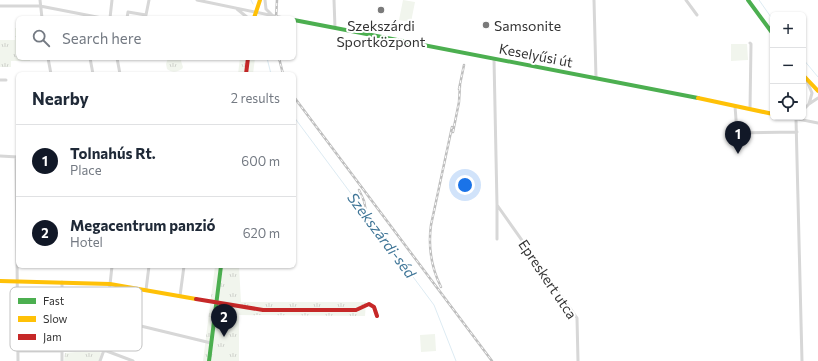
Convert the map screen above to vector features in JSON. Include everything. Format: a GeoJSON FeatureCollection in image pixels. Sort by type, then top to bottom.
{"type":"FeatureCollection","features":[{"type":"Feature","properties":{"kind":"street"},"geometry":{"type":"LineString","coordinates":[[41,0],[40,6],[42,16]]}},
{"type":"Feature","properties":{"kind":"street"},"geometry":{"type":"LineString","coordinates":[[110,16],[112,0]]}},
{"type":"Feature","properties":{"kind":"street"},"geometry":{"type":"LineString","coordinates":[[127,16],[128,12],[146,15],[149,0]]}},
{"type":"Feature","properties":{"kind":"street"},"geometry":{"type":"LineString","coordinates":[[197,0],[273,16]]}},
{"type":"Feature","properties":{"kind":"street"},"geometry":{"type":"LineString","coordinates":[[255,16],[260,0]]}},
{"type":"Feature","properties":{"kind":"street"},"geometry":{"type":"LineString","coordinates":[[266,0],[266,9],[273,16]]}},
{"type":"Feature","properties":{"kind":"street"},"geometry":{"type":"LineString","coordinates":[[334,0],[335,28]]}},
{"type":"Feature","properties":{"kind":"street"},"geometry":{"type":"LineString","coordinates":[[594,0],[596,78]]}},
{"type":"Feature","properties":{"kind":"street"},"geometry":{"type":"LineString","coordinates":[[686,0],[697,15]]}},
{"type":"Feature","properties":{"kind":"street"},"geometry":{"type":"LineString","coordinates":[[748,0],[770,30]]}},
{"type":"Feature","properties":{"kind":"street"},"geometry":{"type":"LineString","coordinates":[[0,6],[40,6],[84,16]]}},
{"type":"Feature","properties":{"kind":"street"},"geometry":{"type":"LineString","coordinates":[[236,8],[246,16]]}},
{"type":"Feature","properties":{"kind":"street","name":"Keselyűsi út"},"geometry":{"type":"LineString","coordinates":[[296,20],[596,78],[770,113]]}},
{"type":"Feature","properties":{"kind":"street"},"geometry":{"type":"LineString","coordinates":[[750,43],[750,109]]}},
{"type":"Feature","properties":{"kind":"street","name":"Epreskert utca"},"geometry":{"type":"LineString","coordinates":[[494,59],[497,239]]}},
{"type":"Feature","properties":{"kind":"street"},"geometry":{"type":"LineString","coordinates":[[48,60],[51,72]]}},
{"type":"Feature","properties":{"kind":"street"},"geometry":{"type":"LineString","coordinates":[[90,60],[93,72]]}},
{"type":"Feature","properties":{"kind":"street"},"geometry":{"type":"LineString","coordinates":[[117,60],[120,72]]}},
{"type":"Feature","properties":{"kind":"street"},"geometry":{"type":"LineString","coordinates":[[246,72],[248,60]]}},
{"type":"Feature","properties":{"kind":"street"},"geometry":{"type":"LineString","coordinates":[[806,77],[818,91]]}},
{"type":"Feature","properties":{"kind":"street"},"geometry":{"type":"LineString","coordinates":[[0,80],[6,80]]}},
{"type":"Feature","properties":{"kind":"street"},"geometry":{"type":"LineString","coordinates":[[806,80],[812,93],[809,104]]}},
{"type":"Feature","properties":{"kind":"street"},"geometry":{"type":"LineString","coordinates":[[806,107],[818,98]]}},
{"type":"Feature","properties":{"kind":"street"},"geometry":{"type":"LineString","coordinates":[[735,106],[737,133],[797,132]]}},
{"type":"Feature","properties":{"kind":"street"},"geometry":{"type":"LineString","coordinates":[[797,120],[802,361]]}},
{"type":"Feature","properties":{"kind":"street"},"geometry":{"type":"LineString","coordinates":[[805,120],[818,123]]}},
{"type":"Feature","properties":{"kind":"street"},"geometry":{"type":"LineString","coordinates":[[0,156],[16,157]]}},
{"type":"Feature","properties":{"kind":"street","name":"Epreskert utca"},"geometry":{"type":"LineString","coordinates":[[497,205],[578,318],[578,361]]}},
{"type":"Feature","properties":{"kind":"street"},"geometry":{"type":"LineString","coordinates":[[18,268],[18,287]]}},
{"type":"Feature","properties":{"kind":"street"},"geometry":{"type":"LineString","coordinates":[[110,287],[112,268]]}},
{"type":"Feature","properties":{"kind":"street"},"geometry":{"type":"LineString","coordinates":[[146,290],[149,268]]}},
{"type":"Feature","properties":{"kind":"street"},"geometry":{"type":"LineString","coordinates":[[180,296],[184,268]]}},
{"type":"Feature","properties":{"kind":"street"},"geometry":{"type":"LineString","coordinates":[[209,361],[221,268]]}},
{"type":"Feature","properties":{"kind":"street"},"geometry":{"type":"LineString","coordinates":[[0,281],[110,284],[128,287]]}},
{"type":"Feature","properties":{"kind":"street"},"geometry":{"type":"LineString","coordinates":[[62,282],[62,287]]}},
{"type":"Feature","properties":{"kind":"street"},"geometry":{"type":"LineString","coordinates":[[142,289],[263,310],[356,310],[370,304],[374,307],[377,316]]}},
{"type":"Feature","properties":{"kind":"street"},"geometry":{"type":"LineString","coordinates":[[142,326],[211,343]]}},
{"type":"Feature","properties":{"kind":"street"},"geometry":{"type":"LineString","coordinates":[[18,361],[18,351],[62,351],[62,361]]}},
{"type":"Feature","properties":{"kind":"street"},"geometry":{"type":"LineString","coordinates":[[100,361],[102,351]]}},
{"type":"Feature","properties":{"kind":"street"},"geometry":{"type":"LineString","coordinates":[[105,351],[133,361]]}},
{"type":"Feature","properties":{"kind":"green space"},"geometry":{"type":"Polygon","coordinates":[[[403,0],[415,2],[411,22],[399,20],[403,0]]]}},
{"type":"Feature","properties":{"kind":"green space"},"geometry":{"type":"Polygon","coordinates":[[[16,28],[16,60],[30,61],[11,61],[11,67],[0,67],[0,40],[15,40],[16,28]]]}},
{"type":"Feature","properties":{"kind":"green space"},"geometry":{"type":"Polygon","coordinates":[[[731,44],[747,44],[748,60],[731,61],[731,44]]]}},
{"type":"Feature","properties":{"kind":"green space"},"geometry":{"type":"Polygon","coordinates":[[[167,60],[181,60],[183,67],[182,69],[174,72],[167,69],[167,60]]]}},
{"type":"Feature","properties":{"kind":"green space"},"geometry":{"type":"Polygon","coordinates":[[[240,60],[255,60],[253,72],[238,72],[240,60]]]}},
{"type":"Feature","properties":{"kind":"green space"},"geometry":{"type":"Polygon","coordinates":[[[215,268],[239,268],[241,302],[366,302],[365,316],[239,315],[239,361],[203,361],[215,268]]]}},
{"type":"Feature","properties":{"kind":"green space"},"geometry":{"type":"Polygon","coordinates":[[[435,334],[436,351],[421,352],[420,335],[435,334]]]}},
{"type":"Feature","properties":{"kind":"green space"},"geometry":{"type":"Polygon","coordinates":[[[65,353],[101,353],[99,361],[64,361],[65,353]]]}},
{"type":"Feature","properties":{"kind":"waterway","name":"Szekszárdi-séd"},"geometry":{"type":"LineString","coordinates":[[251,0],[253,4]]}},
{"type":"Feature","properties":{"kind":"waterway"},"geometry":{"type":"LineString","coordinates":[[759,0],[770,16]]}},
{"type":"Feature","properties":{"kind":"waterway","name":"Szekszárdi-séd"},"geometry":{"type":"LineString","coordinates":[[268,60],[270,72]]}},
{"type":"Feature","properties":{"kind":"waterway"},"geometry":{"type":"LineString","coordinates":[[806,63],[818,77]]}},
{"type":"Feature","properties":{"kind":"waterway","name":"Szekszárdi-séd"},"geometry":{"type":"LineString","coordinates":[[296,120],[434,305],[456,361]]}},
{"type":"Feature","properties":{"kind":"railway"},"geometry":{"type":"LineString","coordinates":[[276,16],[277,0]]}},
{"type":"Feature","properties":{"kind":"railway"},"geometry":{"type":"LineString","coordinates":[[280,60],[282,72]]}},
{"type":"Feature","properties":{"kind":"railway"},"geometry":{"type":"LineString","coordinates":[[459,89],[464,65]]}},
{"type":"Feature","properties":{"kind":"railway"},"geometry":{"type":"LineString","coordinates":[[453,132],[459,102],[460,85]]}},
{"type":"Feature","properties":{"kind":"railway"},"geometry":{"type":"LineString","coordinates":[[296,100],[492,361]]}},
{"type":"Feature","properties":{"kind":"railway"},"geometry":{"type":"LineString","coordinates":[[441,287],[431,257],[430,233],[452,127]]}},
{"type":"Feature","properties":{"kind":"railway"},"geometry":{"type":"LineString","coordinates":[[359,190],[364,201],[368,223]]}},
{"type":"Feature","properties":{"kind":"traffic: fast"},"geometry":{"type":"LineString","coordinates":[[748,0],[770,30]]}},
{"type":"Feature","properties":{"kind":"traffic: fast"},"geometry":{"type":"LineString","coordinates":[[296,20],[698,98]]}},
{"type":"Feature","properties":{"kind":"traffic: fast"},"geometry":{"type":"LineString","coordinates":[[209,361],[221,268]]}},
{"type":"Feature","properties":{"kind":"traffic: slow"},"geometry":{"type":"LineString","coordinates":[[255,16],[260,0]]}},
{"type":"Feature","properties":{"kind":"traffic: slow"},"geometry":{"type":"LineString","coordinates":[[806,78],[818,91]]}},
{"type":"Feature","properties":{"kind":"traffic: slow"},"geometry":{"type":"LineString","coordinates":[[698,98],[770,113]]}},
{"type":"Feature","properties":{"kind":"traffic: slow"},"geometry":{"type":"LineString","coordinates":[[0,281],[110,284],[127,287]]}},
{"type":"Feature","properties":{"kind":"traffic: slow"},"geometry":{"type":"LineString","coordinates":[[142,290],[196,299]]}},
{"type":"Feature","properties":{"kind":"traffic: jam"},"geometry":{"type":"LineString","coordinates":[[246,72],[248,60]]}},
{"type":"Feature","properties":{"kind":"traffic: jam"},"geometry":{"type":"LineString","coordinates":[[196,299],[263,310],[356,310],[369,304],[374,307],[377,316]]}},
{"type":"Feature","properties":{"kind":"place","name":"Szekszárdi Sportközpont"},"geometry":{"type":"Point","coordinates":[381,10]}},
{"type":"Feature","properties":{"kind":"place","name":"Samsonite"},"geometry":{"type":"Point","coordinates":[486,25]}},
{"type":"Feature","properties":{"kind":"place","name":"Tolnahús Rt."},"geometry":{"type":"Point","coordinates":[738,154]}},
{"type":"Feature","properties":{"kind":"place","name":"Megacentrum panzió"},"geometry":{"type":"Point","coordinates":[224,337]}}]}
